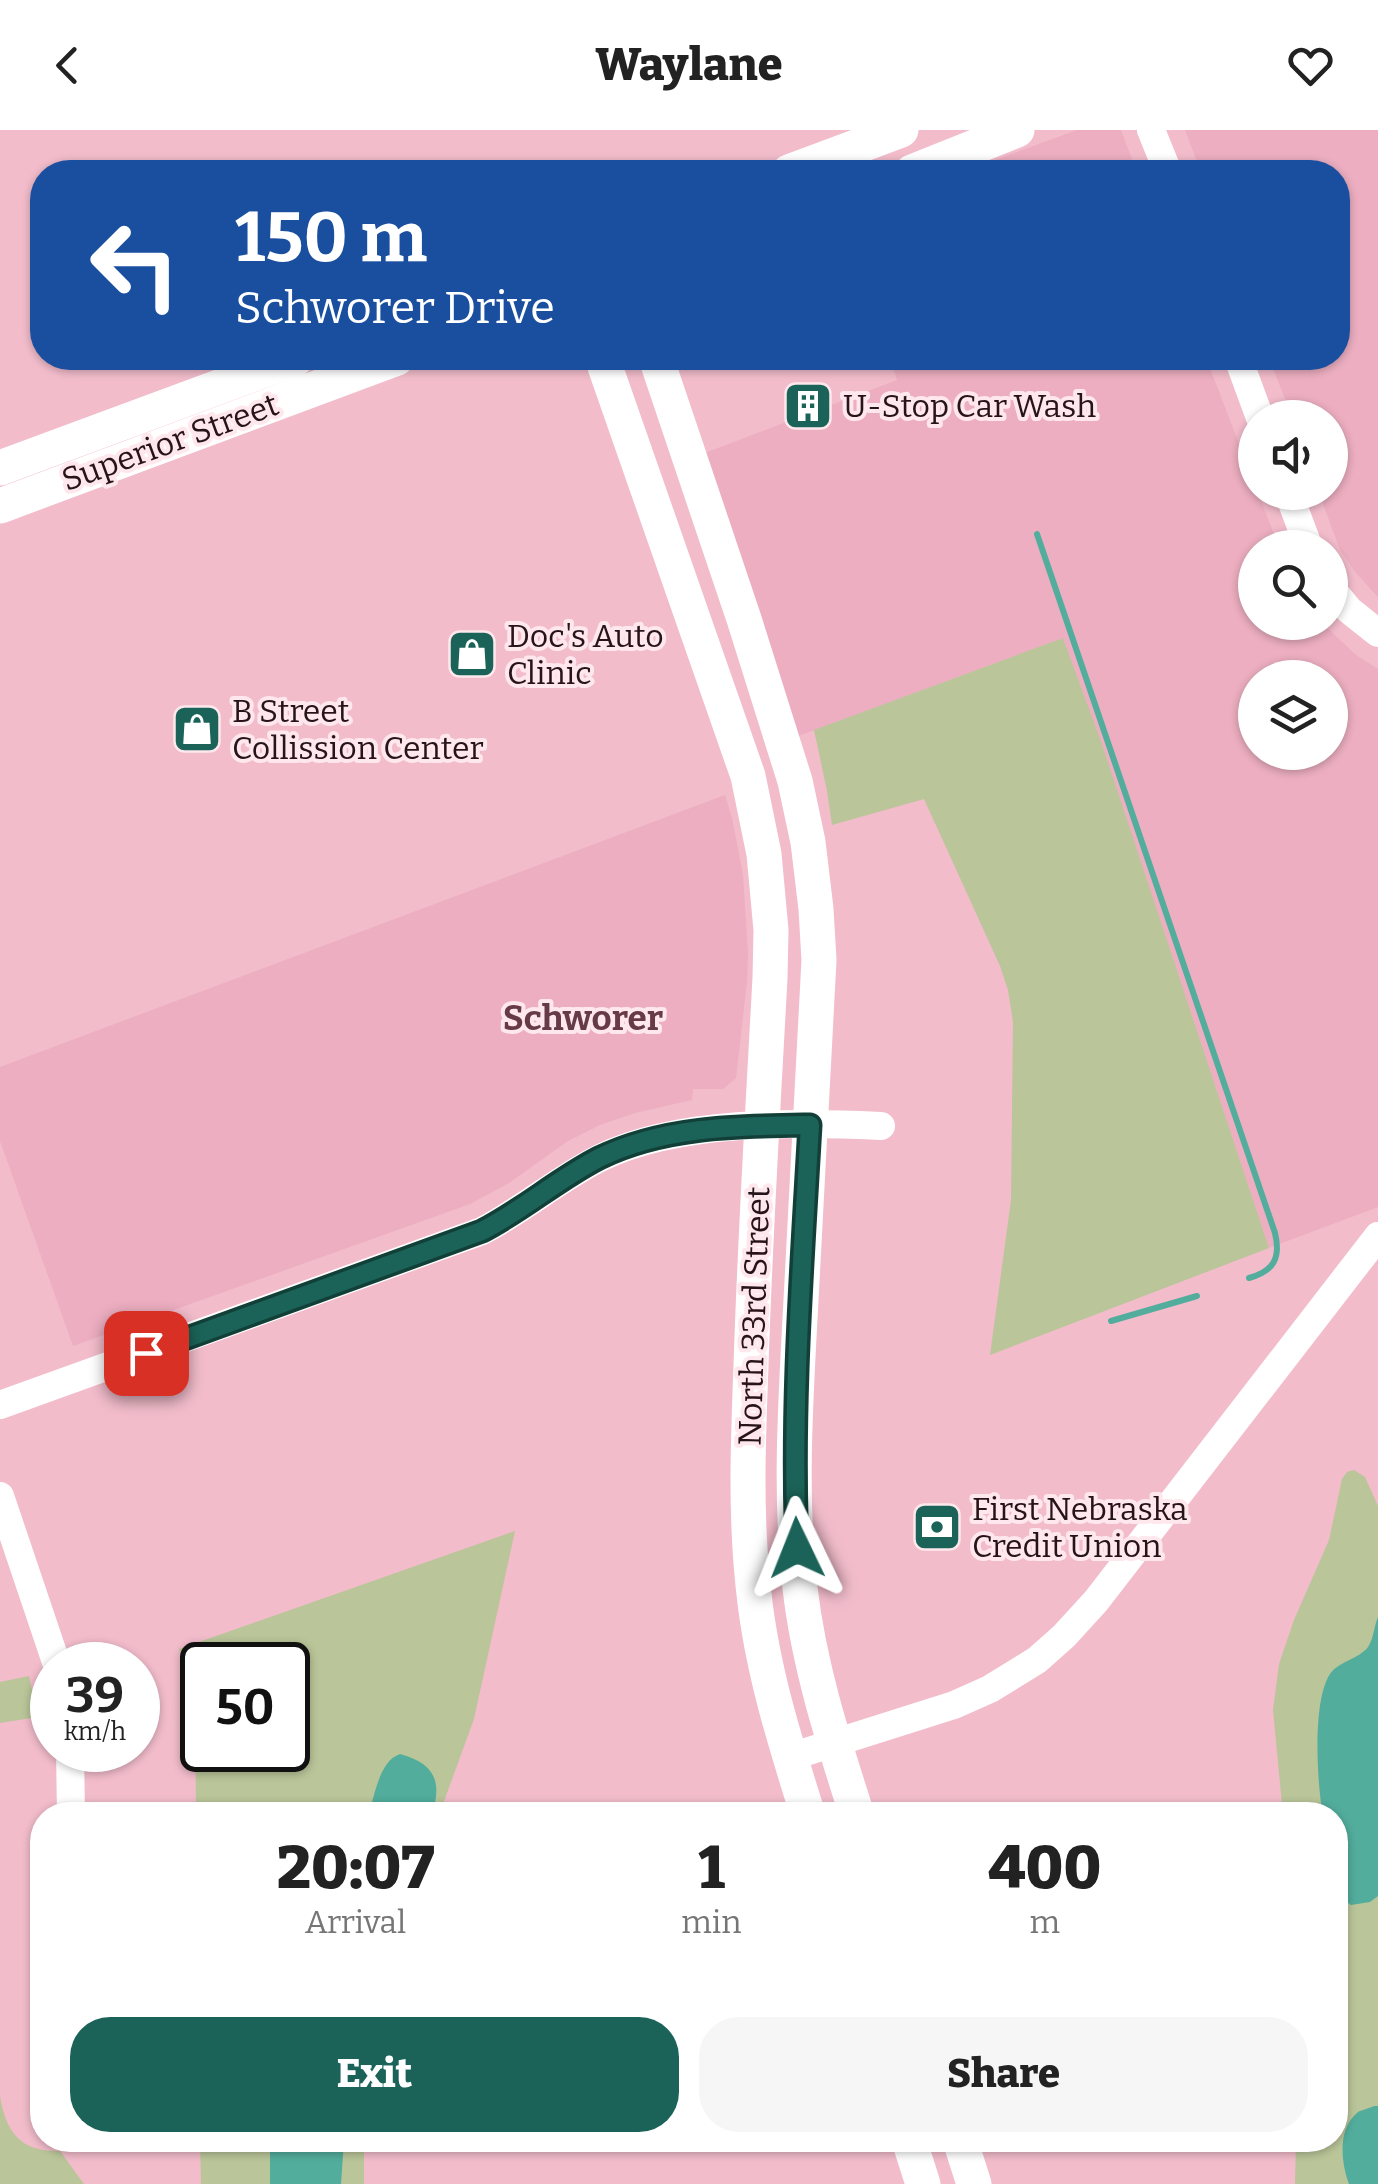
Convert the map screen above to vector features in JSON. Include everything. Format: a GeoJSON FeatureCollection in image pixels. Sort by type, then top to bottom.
{"type":"FeatureCollection","features":[{"type":"Feature","properties":{"kind":"main road"},"geometry":{"type":"LineString","coordinates":[[821,160],[901,130]]}},
{"type":"Feature","properties":{"kind":"main road"},"geometry":{"type":"LineString","coordinates":[[942,160],[1016,130]]}},
{"type":"Feature","properties":{"kind":"main road","name":"Superior Street"},"geometry":{"type":"LineString","coordinates":[[0,468],[265,370]]}},
{"type":"Feature","properties":{"kind":"main road","name":"Superior Street"},"geometry":{"type":"LineString","coordinates":[[0,506],[364,370]]}},
{"type":"Feature","properties":{"kind":"main road","name":"North 33rd Street"},"geometry":{"type":"LineString","coordinates":[[606,370],[748,776],[764,854],[771,930],[749,1418],[750,1549],[759,1631],[804,1802]]}},
{"type":"Feature","properties":{"kind":"main road","name":"North 33rd Street"},"geometry":{"type":"LineString","coordinates":[[660,370],[774,710],[803,815],[816,909],[819,960],[798,1364],[795,1502],[807,1634],[853,1802]]}},
{"type":"Feature","properties":{"kind":"main road"},"geometry":{"type":"LineString","coordinates":[[699,633],[728,681],[774,710]]}},
{"type":"Feature","properties":{"kind":"main road"},"geometry":{"type":"LineString","coordinates":[[913,2152],[923,2184]]}},
{"type":"Feature","properties":{"kind":"main road"},"geometry":{"type":"LineString","coordinates":[[964,2152],[974,2184]]}},
{"type":"Feature","properties":{"kind":"street"},"geometry":{"type":"LineString","coordinates":[[1151,130],[1163,160]]}},
{"type":"Feature","properties":{"kind":"street"},"geometry":{"type":"LineString","coordinates":[[1242,370],[1253,400]]}},
{"type":"Feature","properties":{"kind":"street"},"geometry":{"type":"LineString","coordinates":[[1348,610],[1378,633]]}},
{"type":"Feature","properties":{"kind":"street"},"geometry":{"type":"LineString","coordinates":[[0,1406],[482,1231],[617,1150],[674,1134],[761,1126],[880,1126]]}},
{"type":"Feature","properties":{"kind":"street"},"geometry":{"type":"LineString","coordinates":[[790,1757],[954,1705],[990,1689],[1037,1660],[1096,1601],[1378,1236]]}},
{"type":"Feature","properties":{"kind":"street"},"geometry":{"type":"LineString","coordinates":[[0,1496],[49,1642]]}},
{"type":"Feature","properties":{"kind":"street"},"geometry":{"type":"LineString","coordinates":[[70,1772],[71,1802]]}},
{"type":"Feature","properties":{"kind":"shaded area"},"geometry":{"type":"Polygon","coordinates":[[[1077,130],[1121,130],[1132,160],[995,160],[1077,130]]]}},
{"type":"Feature","properties":{"kind":"shaded area"},"geometry":{"type":"Polygon","coordinates":[[[1185,130],[1378,130],[1378,597],[1348,562],[1348,530],[1333,530],[1325,510],[1348,510],[1348,400],[1285,400],[1274,370],[1350,370],[1350,160],[1196,160],[1185,130]]]}},
{"type":"Feature","properties":{"kind":"shaded area"},"geometry":{"type":"Polygon","coordinates":[[[894,370],[1211,370],[1238,441],[1238,510],[1265,510],[1272,530],[1238,530],[1238,640],[1340,640],[1378,669],[1378,1207],[1269,1248],[1102,744],[1063,638],[793,738],[697,456],[897,380],[894,370]]]}},
{"type":"Feature","properties":{"kind":"shaded area"},"geometry":{"type":"Polygon","coordinates":[[[1063,638],[1102,744],[1269,1248],[990,1355],[1011,1200],[1013,1022],[1008,990],[924,799],[832,825],[814,730],[1063,638]]]}},
{"type":"Feature","properties":{"kind":"shaded area"},"geometry":{"type":"Polygon","coordinates":[[[725,795],[743,875],[748,953],[736,1078],[723,1089],[693,1089],[692,1100],[600,1125],[470,1204],[73,1346],[0,1141],[0,1067],[725,795]]]}},
{"type":"Feature","properties":{"kind":"shaded area"},"geometry":{"type":"Polygon","coordinates":[[[1354,1470],[1365,1477],[1378,1506],[1378,2184],[1295,2184],[1296,2152],[1348,2152],[1348,1802],[1282,1802],[1273,1710],[1279,1664],[1329,1540],[1342,1479],[1354,1470]]]}},
{"type":"Feature","properties":{"kind":"shaded area"},"geometry":{"type":"Polygon","coordinates":[[[515,1531],[474,1719],[444,1802],[196,1802],[196,1772],[310,1772],[310,1642],[199,1642],[515,1531]]]}},
{"type":"Feature","properties":{"kind":"shaded area"},"geometry":{"type":"Polygon","coordinates":[[[1378,1617],[1378,1896],[1370,1902],[1351,1905],[1348,1802],[1321,1802],[1318,1722],[1330,1674],[1360,1654],[1372,1640],[1378,1617]]]}},
{"type":"Feature","properties":{"kind":"shaded area"},"geometry":{"type":"Polygon","coordinates":[[[29,1676],[30,1718],[0,1723],[0,1682],[29,1676]]]}},
{"type":"Feature","properties":{"kind":"shaded area"},"geometry":{"type":"Polygon","coordinates":[[[400,1754],[429,1769],[436,1784],[434,1802],[372,1802],[382,1771],[400,1754]]]}},
{"type":"Feature","properties":{"kind":"shaded area"},"geometry":{"type":"Polygon","coordinates":[[[0,2096],[11,2130],[30,2146],[30,2152],[61,2152],[84,2184],[0,2184],[0,2096]]]}},
{"type":"Feature","properties":{"kind":"shaded area"},"geometry":{"type":"Polygon","coordinates":[[[1378,2106],[1378,2184],[1349,2184],[1344,2166],[1348,2125],[1358,2112],[1378,2106]]]}},
{"type":"Feature","properties":{"kind":"shaded area"},"geometry":{"type":"Polygon","coordinates":[[[200,2152],[364,2152],[364,2184],[201,2184],[200,2152]]]}},
{"type":"Feature","properties":{"kind":"shaded area"},"geometry":{"type":"Polygon","coordinates":[[[270,2152],[343,2152],[341,2184],[270,2184],[270,2152]]]}},
{"type":"Feature","properties":{"kind":"waterway"},"geometry":{"type":"LineString","coordinates":[[1037,534],[1275,1233],[1274,1262],[1264,1272],[1249,1278]]}},
{"type":"Feature","properties":{"kind":"waterway"},"geometry":{"type":"LineString","coordinates":[[1111,1321],[1197,1296]]}},
{"type":"Feature","properties":{"kind":"place","name":"U-Stop Car Wash"},"geometry":{"type":"Point","coordinates":[808,406]}},
{"type":"Feature","properties":{"kind":"place","name":"Doc's Auto Clinic"},"geometry":{"type":"Point","coordinates":[472,654]}},
{"type":"Feature","properties":{"kind":"place","name":"B Street Collission Center"},"geometry":{"type":"Point","coordinates":[197,729]}},
{"type":"Feature","properties":{"kind":"place","name":"First Nebraska Credit Union"},"geometry":{"type":"Point","coordinates":[937,1527]}},
{"type":"Feature","properties":{"kind":"district","name":"Schworer"},"geometry":{"type":"Point","coordinates":[583,1018]}},
{"type":"Feature","properties":{"kind":"route"},"geometry":{"type":"LineString","coordinates":[[146,1353],[482,1231],[599,1158],[638,1143],[719,1129],[810,1125],[797,1394],[797,1548]]}}]}
